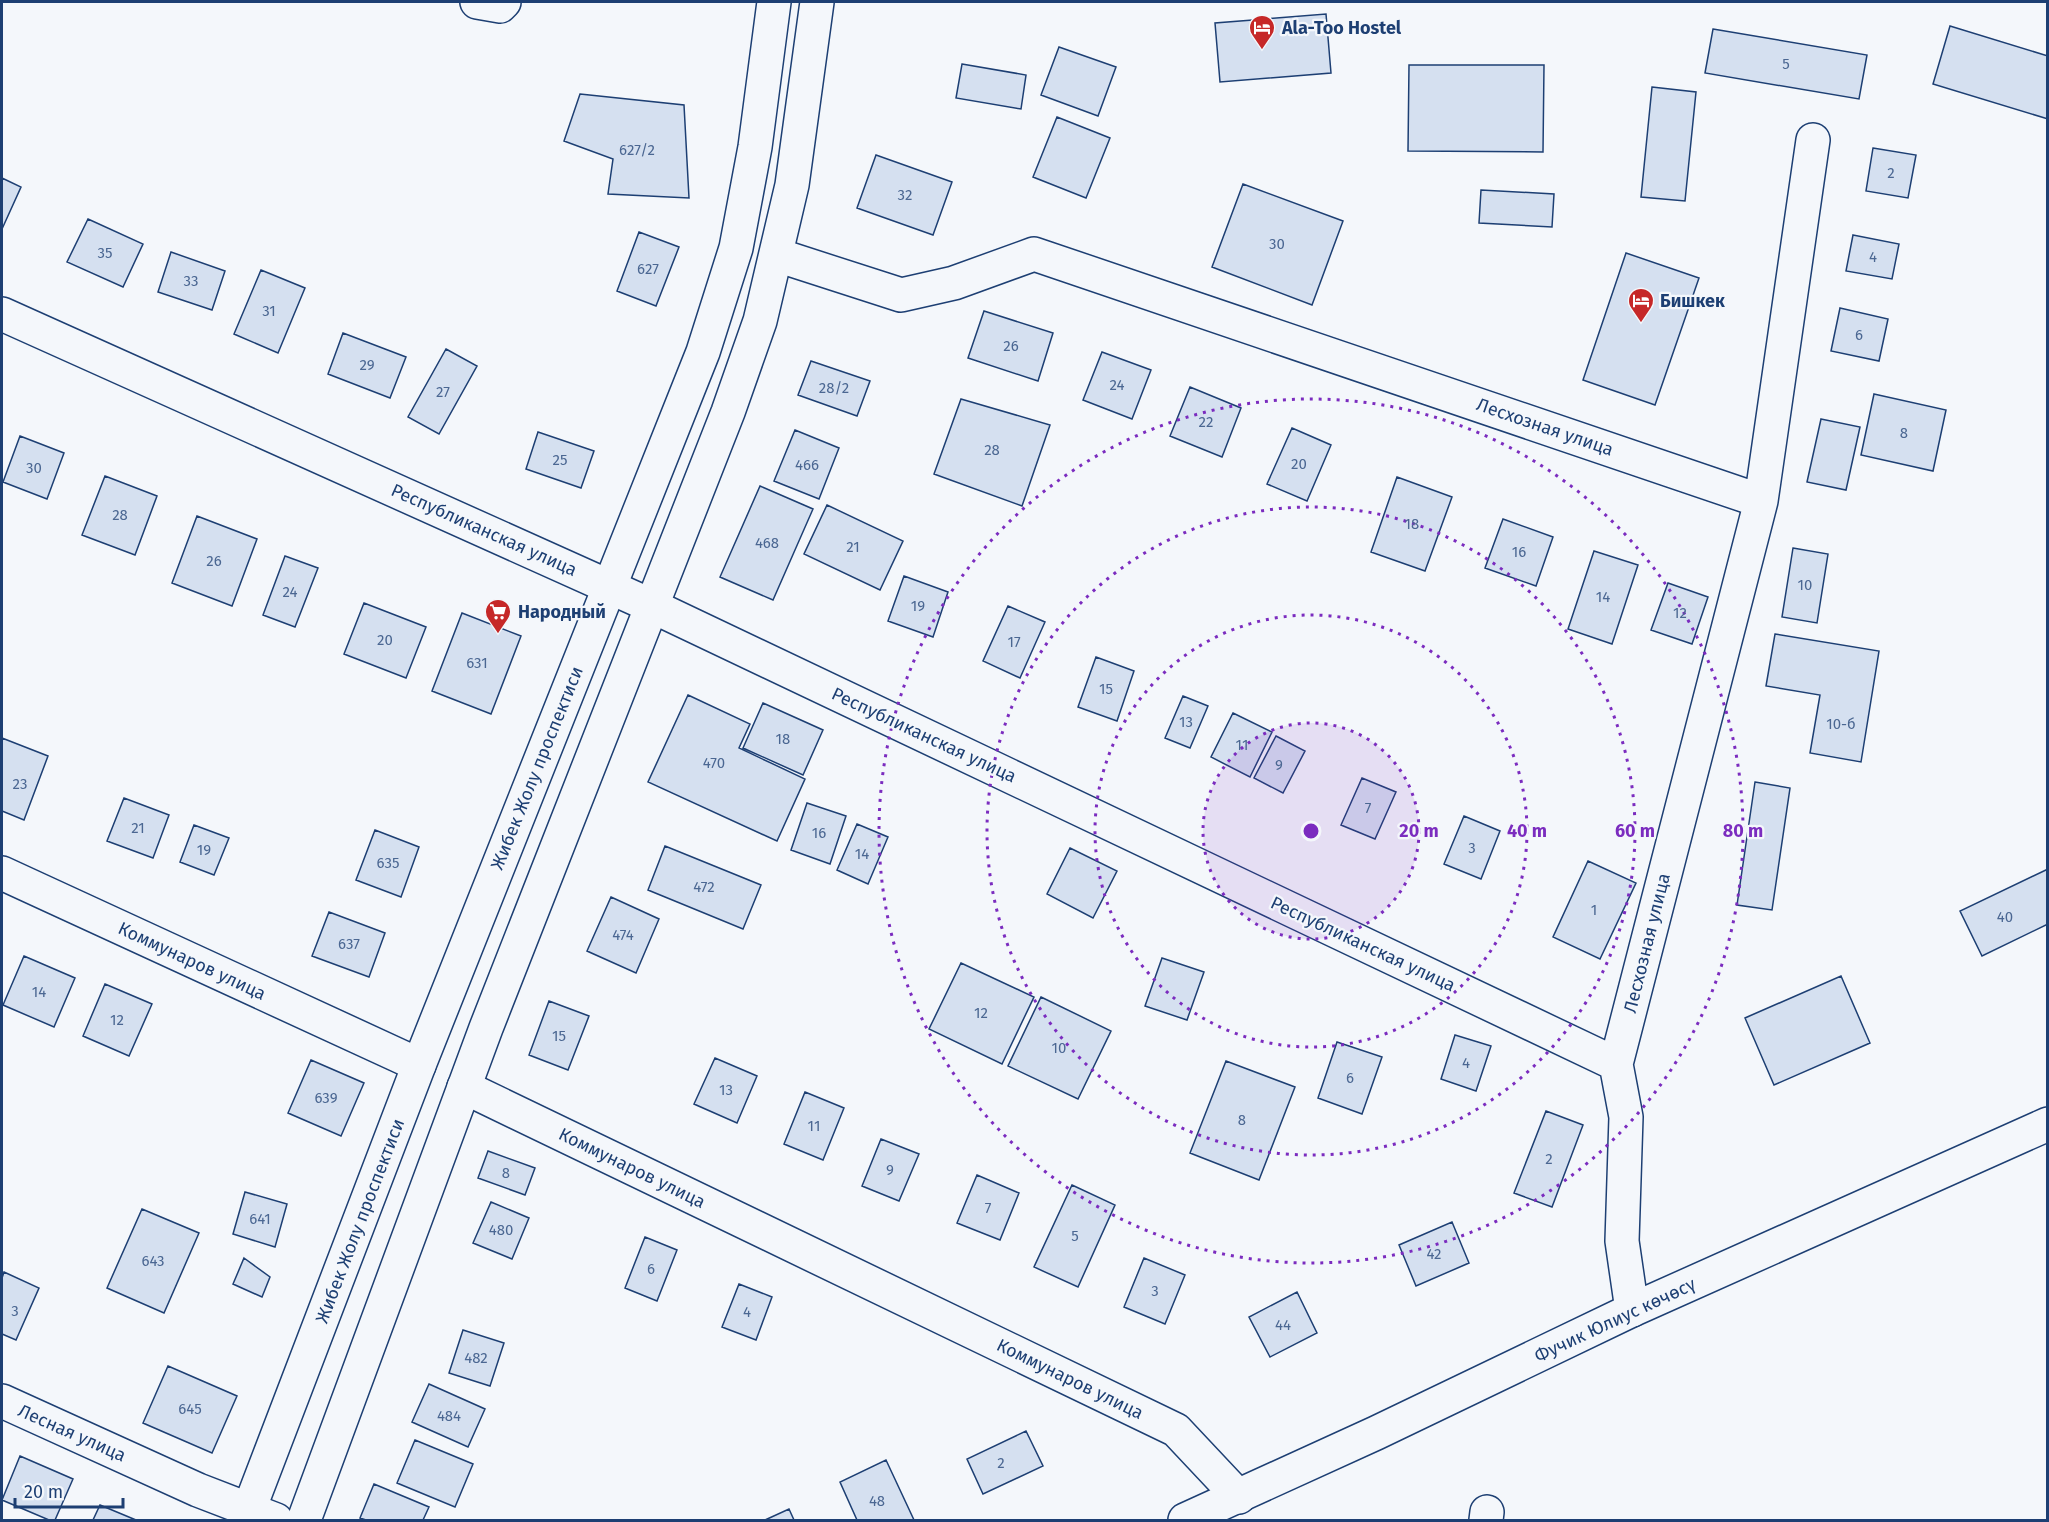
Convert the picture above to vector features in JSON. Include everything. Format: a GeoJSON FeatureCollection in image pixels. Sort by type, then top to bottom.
{"type":"FeatureCollection","features":[{"type":"Feature","properties":{"kind":"street"},"geometry":{"type":"LineString","coordinates":[[477,2],[500,6],[504,2]]}},
{"type":"Feature","properties":{"kind":"street","name":"Жибек Жолу проспектиси"},"geometry":{"type":"LineString","coordinates":[[257,1517],[419,1065],[702,352],[736,248],[755,147],[774,2]]}},
{"type":"Feature","properties":{"kind":"street"},"geometry":{"type":"LineString","coordinates":[[304,1521],[464,1087],[732,402],[760,321],[792,185],[817,2]]}},
{"type":"Feature","properties":{"kind":"street"},"geometry":{"type":"LineString","coordinates":[[1761,501],[1813,140]]}},
{"type":"Feature","properties":{"kind":"street","name":"Лесхозная улица"},"geometry":{"type":"LineString","coordinates":[[777,255],[901,295],[954,283],[1034,254],[1761,501],[1616,1064]]}},
{"type":"Feature","properties":{"kind":"street","name":"Республиканская улица"},"geometry":{"type":"LineString","coordinates":[[2,314],[652,606],[1616,1064]]}},
{"type":"Feature","properties":{"kind":"street","name":"Коммунаров улица"},"geometry":{"type":"LineString","coordinates":[[2,873],[419,1065],[1176,1430],[1239,1497]]}},
{"type":"Feature","properties":{"kind":"street"},"geometry":{"type":"LineString","coordinates":[[1616,1064],[1626,1117],[1622,1241],[1632,1310]]}},
{"type":"Feature","properties":{"kind":"street","name":"Фучик Юлиус көчөсү"},"geometry":{"type":"LineString","coordinates":[[1185,1521],[1632,1310],[2048,1124]]}},
{"type":"Feature","properties":{"kind":"street","name":"Лесная улица"},"geometry":{"type":"LineString","coordinates":[[2,1401],[257,1517]]}},
{"type":"Feature","properties":{"kind":"building"},"geometry":{"type":"Polygon","coordinates":[[[1326,14],[1331,73],[1220,82],[1215,23],[1326,14]]]}},
{"type":"Feature","properties":{"kind":"building"},"geometry":{"type":"Polygon","coordinates":[[[1950,26],[2048,56],[2048,119],[1933,84],[1950,26]]]}},
{"type":"Feature","properties":{"kind":"building"},"geometry":{"type":"Polygon","coordinates":[[[1713,29],[1867,55],[1859,99],[1705,73],[1713,29]]]}},
{"type":"Feature","properties":{"kind":"building"},"geometry":{"type":"Polygon","coordinates":[[[1059,47],[1116,67],[1098,116],[1041,95],[1059,47]]]}},
{"type":"Feature","properties":{"kind":"building"},"geometry":{"type":"Polygon","coordinates":[[[962,64],[1026,75],[1021,109],[956,98],[962,64]]]}},
{"type":"Feature","properties":{"kind":"building"},"geometry":{"type":"Polygon","coordinates":[[[1409,65],[1544,65],[1543,152],[1408,151],[1409,65]]]}},
{"type":"Feature","properties":{"kind":"building"},"geometry":{"type":"Polygon","coordinates":[[[1652,87],[1696,92],[1685,201],[1641,197],[1652,87]]]}},
{"type":"Feature","properties":{"kind":"building"},"geometry":{"type":"Polygon","coordinates":[[[580,94],[684,105],[689,198],[608,194],[613,159],[564,141],[580,94]]]}},
{"type":"Feature","properties":{"kind":"building"},"geometry":{"type":"Polygon","coordinates":[[[1057,117],[1110,138],[1086,198],[1033,177],[1057,117]]]}},
{"type":"Feature","properties":{"kind":"building"},"geometry":{"type":"Polygon","coordinates":[[[1873,148],[1916,155],[1908,198],[1866,191],[1873,148]]]}},
{"type":"Feature","properties":{"kind":"building"},"geometry":{"type":"Polygon","coordinates":[[[876,155],[952,182],[933,235],[857,208],[876,155]]]}},
{"type":"Feature","properties":{"kind":"building"},"geometry":{"type":"Polygon","coordinates":[[[2,178],[21,187],[2,229],[2,178]]]}},
{"type":"Feature","properties":{"kind":"building"},"geometry":{"type":"Polygon","coordinates":[[[1243,184],[1343,221],[1312,305],[1212,267],[1243,184]]]}},
{"type":"Feature","properties":{"kind":"building"},"geometry":{"type":"Polygon","coordinates":[[[1481,190],[1554,194],[1552,227],[1479,223],[1481,190]]]}},
{"type":"Feature","properties":{"kind":"building"},"geometry":{"type":"Polygon","coordinates":[[[88,219],[143,244],[123,287],[67,262],[88,219]]]}},
{"type":"Feature","properties":{"kind":"building"},"geometry":{"type":"Polygon","coordinates":[[[639,232],[679,247],[656,306],[617,291],[639,232]]]}},
{"type":"Feature","properties":{"kind":"building"},"geometry":{"type":"Polygon","coordinates":[[[1853,235],[1899,244],[1892,279],[1846,271],[1853,235]]]}},
{"type":"Feature","properties":{"kind":"building"},"geometry":{"type":"Polygon","coordinates":[[[171,252],[225,271],[212,310],[158,292],[171,252]]]}},
{"type":"Feature","properties":{"kind":"building"},"geometry":{"type":"Polygon","coordinates":[[[1626,253],[1699,278],[1655,405],[1583,380],[1626,253]]]}},
{"type":"Feature","properties":{"kind":"building"},"geometry":{"type":"Polygon","coordinates":[[[261,270],[305,288],[278,353],[234,334],[261,270]]]}},
{"type":"Feature","properties":{"kind":"building"},"geometry":{"type":"Polygon","coordinates":[[[1840,308],[1888,319],[1879,361],[1831,351],[1840,308]]]}},
{"type":"Feature","properties":{"kind":"building"},"geometry":{"type":"Polygon","coordinates":[[[984,311],[1053,333],[1038,381],[968,358],[984,311]]]}},
{"type":"Feature","properties":{"kind":"building"},"geometry":{"type":"Polygon","coordinates":[[[343,333],[406,357],[390,398],[328,374],[343,333]]]}},
{"type":"Feature","properties":{"kind":"building"},"geometry":{"type":"Polygon","coordinates":[[[446,349],[477,366],[439,434],[408,417],[446,349]]]}},
{"type":"Feature","properties":{"kind":"building"},"geometry":{"type":"Polygon","coordinates":[[[1102,352],[1151,370],[1132,419],[1083,400],[1102,352]]]}},
{"type":"Feature","properties":{"kind":"building"},"geometry":{"type":"Polygon","coordinates":[[[811,361],[870,381],[857,416],[798,395],[811,361]]]}},
{"type":"Feature","properties":{"kind":"building"},"geometry":{"type":"Polygon","coordinates":[[[1190,387],[1241,408],[1222,457],[1170,436],[1190,387]]]}},
{"type":"Feature","properties":{"kind":"building"},"geometry":{"type":"Polygon","coordinates":[[[1874,394],[1946,410],[1933,471],[1861,455],[1874,394]]]}},
{"type":"Feature","properties":{"kind":"building"},"geometry":{"type":"Polygon","coordinates":[[[961,399],[1050,425],[1022,506],[934,474],[961,399]]]}},
{"type":"Feature","properties":{"kind":"building"},"geometry":{"type":"Polygon","coordinates":[[[1821,419],[1860,427],[1846,490],[1807,482],[1821,419]]]}},
{"type":"Feature","properties":{"kind":"building"},"geometry":{"type":"Polygon","coordinates":[[[1292,428],[1331,445],[1307,501],[1267,484],[1292,428]]]}},
{"type":"Feature","properties":{"kind":"building"},"geometry":{"type":"Polygon","coordinates":[[[795,430],[839,448],[819,499],[774,481],[795,430]]]}},
{"type":"Feature","properties":{"kind":"building"},"geometry":{"type":"Polygon","coordinates":[[[538,432],[594,451],[581,488],[526,469],[538,432]]]}},
{"type":"Feature","properties":{"kind":"building"},"geometry":{"type":"Polygon","coordinates":[[[20,436],[64,453],[47,499],[3,482],[20,436]]]}},
{"type":"Feature","properties":{"kind":"building"},"geometry":{"type":"Polygon","coordinates":[[[105,476],[157,496],[135,555],[82,535],[105,476]]]}},
{"type":"Feature","properties":{"kind":"building"},"geometry":{"type":"Polygon","coordinates":[[[1397,477],[1452,497],[1425,571],[1371,552],[1397,477]]]}},
{"type":"Feature","properties":{"kind":"building"},"geometry":{"type":"Polygon","coordinates":[[[760,486],[813,509],[773,600],[720,577],[760,486]]]}},
{"type":"Feature","properties":{"kind":"building"},"geometry":{"type":"Polygon","coordinates":[[[827,505],[903,541],[880,590],[804,554],[827,505]]]}},
{"type":"Feature","properties":{"kind":"building"},"geometry":{"type":"Polygon","coordinates":[[[197,516],[257,539],[232,606],[172,583],[197,516]]]}},
{"type":"Feature","properties":{"kind":"building"},"geometry":{"type":"Polygon","coordinates":[[[1503,519],[1553,537],[1536,586],[1485,568],[1503,519]]]}},
{"type":"Feature","properties":{"kind":"building"},"geometry":{"type":"Polygon","coordinates":[[[1793,548],[1828,554],[1817,623],[1782,617],[1793,548]]]}},
{"type":"Feature","properties":{"kind":"building"},"geometry":{"type":"Polygon","coordinates":[[[1594,551],[1638,565],[1612,644],[1568,629],[1594,551]]]}},
{"type":"Feature","properties":{"kind":"building"},"geometry":{"type":"Polygon","coordinates":[[[285,556],[318,568],[295,627],[263,615],[285,556]]]}},
{"type":"Feature","properties":{"kind":"building"},"geometry":{"type":"Polygon","coordinates":[[[904,576],[948,592],[933,637],[888,621],[904,576]]]}},
{"type":"Feature","properties":{"kind":"building"},"geometry":{"type":"Polygon","coordinates":[[[1668,583],[1708,597],[1692,644],[1651,630],[1668,583]]]}},
{"type":"Feature","properties":{"kind":"building"},"geometry":{"type":"Polygon","coordinates":[[[364,603],[426,627],[406,678],[344,654],[364,603]]]}},
{"type":"Feature","properties":{"kind":"building"},"geometry":{"type":"Polygon","coordinates":[[[1008,606],[1045,622],[1020,678],[983,661],[1008,606]]]}},
{"type":"Feature","properties":{"kind":"building"},"geometry":{"type":"Polygon","coordinates":[[[462,613],[521,636],[491,714],[432,691],[462,613]]]}},
{"type":"Feature","properties":{"kind":"building"},"geometry":{"type":"Polygon","coordinates":[[[1775,634],[1879,651],[1861,762],[1810,753],[1820,695],[1766,686],[1775,634]]]}},
{"type":"Feature","properties":{"kind":"building"},"geometry":{"type":"Polygon","coordinates":[[[1096,657],[1134,671],[1117,721],[1078,707],[1096,657]]]}},
{"type":"Feature","properties":{"kind":"building"},"geometry":{"type":"Polygon","coordinates":[[[688,695],[750,724],[739,748],[805,779],[777,841],[648,782],[688,695]]]}},
{"type":"Feature","properties":{"kind":"building"},"geometry":{"type":"Polygon","coordinates":[[[1183,696],[1208,706],[1190,748],[1165,738],[1183,696]]]}},
{"type":"Feature","properties":{"kind":"building"},"geometry":{"type":"Polygon","coordinates":[[[763,703],[823,730],[803,775],[743,748],[763,703]]]}},
{"type":"Feature","properties":{"kind":"building"},"geometry":{"type":"Polygon","coordinates":[[[1233,713],[1272,732],[1250,777],[1211,757],[1233,713]]]}},
{"type":"Feature","properties":{"kind":"building"},"geometry":{"type":"Polygon","coordinates":[[[1276,736],[1305,751],[1283,793],[1254,778],[1276,736]]]}},
{"type":"Feature","properties":{"kind":"building"},"geometry":{"type":"Polygon","coordinates":[[[2,738],[48,756],[24,820],[2,811],[2,738]]]}},
{"type":"Feature","properties":{"kind":"building"},"geometry":{"type":"Polygon","coordinates":[[[1362,778],[1396,792],[1375,839],[1341,825],[1362,778]]]}},
{"type":"Feature","properties":{"kind":"building"},"geometry":{"type":"Polygon","coordinates":[[[1755,782],[1790,788],[1772,910],[1737,905],[1755,782]]]}},
{"type":"Feature","properties":{"kind":"building"},"geometry":{"type":"Polygon","coordinates":[[[124,798],[169,815],[153,858],[107,841],[124,798]]]}},
{"type":"Feature","properties":{"kind":"building"},"geometry":{"type":"Polygon","coordinates":[[[807,803],[846,816],[830,864],[791,850],[807,803]]]}},
{"type":"Feature","properties":{"kind":"building"},"geometry":{"type":"Polygon","coordinates":[[[1464,816],[1500,831],[1481,879],[1444,864],[1464,816]]]}},
{"type":"Feature","properties":{"kind":"building"},"geometry":{"type":"Polygon","coordinates":[[[857,824],[888,837],[868,884],[837,870],[857,824]]]}},
{"type":"Feature","properties":{"kind":"building"},"geometry":{"type":"Polygon","coordinates":[[[194,825],[229,838],[214,875],[180,862],[194,825]]]}},
{"type":"Feature","properties":{"kind":"building"},"geometry":{"type":"Polygon","coordinates":[[[375,830],[419,847],[401,897],[356,880],[375,830]]]}},
{"type":"Feature","properties":{"kind":"building"},"geometry":{"type":"Polygon","coordinates":[[[665,846],[761,885],[743,929],[648,890],[665,846]]]}},
{"type":"Feature","properties":{"kind":"building"},"geometry":{"type":"Polygon","coordinates":[[[1070,848],[1117,871],[1093,918],[1047,894],[1070,848]]]}},
{"type":"Feature","properties":{"kind":"building"},"geometry":{"type":"Polygon","coordinates":[[[1588,861],[1636,883],[1600,959],[1553,937],[1588,861]]]}},
{"type":"Feature","properties":{"kind":"building"},"geometry":{"type":"Polygon","coordinates":[[[2048,869],[2048,924],[1982,956],[1960,911],[2048,869]]]}},
{"type":"Feature","properties":{"kind":"building"},"geometry":{"type":"Polygon","coordinates":[[[611,897],[659,919],[636,973],[587,951],[611,897]]]}},
{"type":"Feature","properties":{"kind":"building"},"geometry":{"type":"Polygon","coordinates":[[[329,912],[385,933],[369,977],[312,956],[329,912]]]}},
{"type":"Feature","properties":{"kind":"building"},"geometry":{"type":"Polygon","coordinates":[[[24,956],[75,978],[54,1027],[3,1005],[24,956]]]}},
{"type":"Feature","properties":{"kind":"building"},"geometry":{"type":"Polygon","coordinates":[[[1162,958],[1204,972],[1187,1020],[1145,1006],[1162,958]]]}},
{"type":"Feature","properties":{"kind":"building"},"geometry":{"type":"Polygon","coordinates":[[[961,963],[1034,997],[1002,1064],[929,1029],[961,963]]]}},
{"type":"Feature","properties":{"kind":"building"},"geometry":{"type":"Polygon","coordinates":[[[1841,976],[1870,1043],[1774,1085],[1745,1018],[1841,976]]]}},
{"type":"Feature","properties":{"kind":"building"},"geometry":{"type":"Polygon","coordinates":[[[105,984],[152,1004],[129,1056],[83,1036],[105,984]]]}},
{"type":"Feature","properties":{"kind":"building"},"geometry":{"type":"Polygon","coordinates":[[[1041,997],[1111,1031],[1078,1099],[1008,1066],[1041,997]]]}},
{"type":"Feature","properties":{"kind":"building"},"geometry":{"type":"Polygon","coordinates":[[[549,1001],[589,1016],[568,1070],[529,1055],[549,1001]]]}},
{"type":"Feature","properties":{"kind":"building"},"geometry":{"type":"Polygon","coordinates":[[[1455,1035],[1491,1046],[1476,1091],[1441,1079],[1455,1035]]]}},
{"type":"Feature","properties":{"kind":"building"},"geometry":{"type":"Polygon","coordinates":[[[1337,1042],[1382,1057],[1362,1114],[1318,1098],[1337,1042]]]}},
{"type":"Feature","properties":{"kind":"building"},"geometry":{"type":"Polygon","coordinates":[[[715,1058],[757,1076],[737,1123],[694,1104],[715,1058]]]}},
{"type":"Feature","properties":{"kind":"building"},"geometry":{"type":"Polygon","coordinates":[[[311,1060],[364,1083],[341,1136],[288,1113],[311,1060]]]}},
{"type":"Feature","properties":{"kind":"building"},"geometry":{"type":"Polygon","coordinates":[[[1226,1061],[1295,1087],[1259,1180],[1190,1153],[1226,1061]]]}},
{"type":"Feature","properties":{"kind":"building"},"geometry":{"type":"Polygon","coordinates":[[[805,1092],[844,1108],[823,1160],[784,1144],[805,1092]]]}},
{"type":"Feature","properties":{"kind":"building"},"geometry":{"type":"Polygon","coordinates":[[[1546,1111],[1583,1125],[1552,1207],[1514,1193],[1546,1111]]]}},
{"type":"Feature","properties":{"kind":"building"},"geometry":{"type":"Polygon","coordinates":[[[881,1139],[919,1154],[899,1201],[862,1186],[881,1139]]]}},
{"type":"Feature","properties":{"kind":"building"},"geometry":{"type":"Polygon","coordinates":[[[488,1151],[535,1168],[525,1195],[478,1178],[488,1151]]]}},
{"type":"Feature","properties":{"kind":"building"},"geometry":{"type":"Polygon","coordinates":[[[977,1175],[1019,1193],[1000,1240],[957,1223],[977,1175]]]}},
{"type":"Feature","properties":{"kind":"building"},"geometry":{"type":"Polygon","coordinates":[[[1072,1185],[1115,1205],[1078,1287],[1034,1267],[1072,1185]]]}},
{"type":"Feature","properties":{"kind":"building"},"geometry":{"type":"Polygon","coordinates":[[[245,1192],[287,1204],[275,1247],[233,1234],[245,1192]]]}},
{"type":"Feature","properties":{"kind":"building"},"geometry":{"type":"Polygon","coordinates":[[[491,1202],[529,1218],[512,1259],[473,1243],[491,1202]]]}},
{"type":"Feature","properties":{"kind":"building"},"geometry":{"type":"Polygon","coordinates":[[[142,1209],[199,1233],[164,1313],[107,1288],[142,1209]]]}},
{"type":"Feature","properties":{"kind":"building"},"geometry":{"type":"Polygon","coordinates":[[[1452,1222],[1469,1263],[1416,1286],[1399,1245],[1452,1222]]]}},
{"type":"Feature","properties":{"kind":"building"},"geometry":{"type":"Polygon","coordinates":[[[645,1237],[677,1250],[657,1301],[625,1288],[645,1237]]]}},
{"type":"Feature","properties":{"kind":"building"},"geometry":{"type":"Polygon","coordinates":[[[244,1258],[270,1277],[262,1297],[233,1284],[244,1258]]]}},
{"type":"Feature","properties":{"kind":"building"},"geometry":{"type":"Polygon","coordinates":[[[1144,1258],[1185,1275],[1165,1324],[1124,1307],[1144,1258]]]}},
{"type":"Feature","properties":{"kind":"building"},"geometry":{"type":"Polygon","coordinates":[[[4,1272],[39,1288],[16,1340],[2,1334],[2,1278],[4,1272]]]}},
{"type":"Feature","properties":{"kind":"building"},"geometry":{"type":"Polygon","coordinates":[[[739,1284],[772,1297],[756,1340],[722,1327],[739,1284]]]}},
{"type":"Feature","properties":{"kind":"building"},"geometry":{"type":"Polygon","coordinates":[[[1297,1292],[1317,1333],[1270,1357],[1249,1317],[1297,1292]]]}},
{"type":"Feature","properties":{"kind":"building"},"geometry":{"type":"Polygon","coordinates":[[[463,1330],[504,1343],[490,1386],[449,1373],[463,1330]]]}},
{"type":"Feature","properties":{"kind":"building"},"geometry":{"type":"Polygon","coordinates":[[[168,1366],[237,1396],[212,1453],[143,1423],[168,1366]]]}},
{"type":"Feature","properties":{"kind":"building"},"geometry":{"type":"Polygon","coordinates":[[[429,1384],[485,1409],[468,1447],[412,1422],[429,1384]]]}},
{"type":"Feature","properties":{"kind":"building"},"geometry":{"type":"Polygon","coordinates":[[[1026,1431],[1043,1466],[983,1494],[967,1459],[1026,1431]]]}},
{"type":"Feature","properties":{"kind":"building"},"geometry":{"type":"Polygon","coordinates":[[[415,1440],[473,1464],[455,1507],[397,1483],[415,1440]]]}},
{"type":"Feature","properties":{"kind":"building"},"geometry":{"type":"Polygon","coordinates":[[[20,1456],[73,1479],[55,1520],[49,1520],[2,1500],[20,1456]]]}},
{"type":"Feature","properties":{"kind":"building"},"geometry":{"type":"Polygon","coordinates":[[[886,1460],[914,1520],[857,1520],[840,1482],[886,1460]]]}},
{"type":"Feature","properties":{"kind":"building"},"geometry":{"type":"Polygon","coordinates":[[[374,1484],[429,1507],[423,1520],[366,1520],[360,1518],[374,1484]]]}},
{"type":"Feature","properties":{"kind":"building"},"geometry":{"type":"Polygon","coordinates":[[[100,1505],[136,1520],[93,1520],[100,1505]]]}},
{"type":"Feature","properties":{"kind":"building"},"geometry":{"type":"Polygon","coordinates":[[[789,1509],[794,1520],[765,1520],[789,1509]]]}},
{"type":"Feature","properties":{"kind":"place","name":"Ala-Too Hostel"},"geometry":{"type":"Point","coordinates":[1262,51]}},
{"type":"Feature","properties":{"kind":"place","name":"Бишкек"},"geometry":{"type":"Point","coordinates":[1641,324]}},
{"type":"Feature","properties":{"kind":"place","name":"Народный"},"geometry":{"type":"Point","coordinates":[498,635]}}]}
